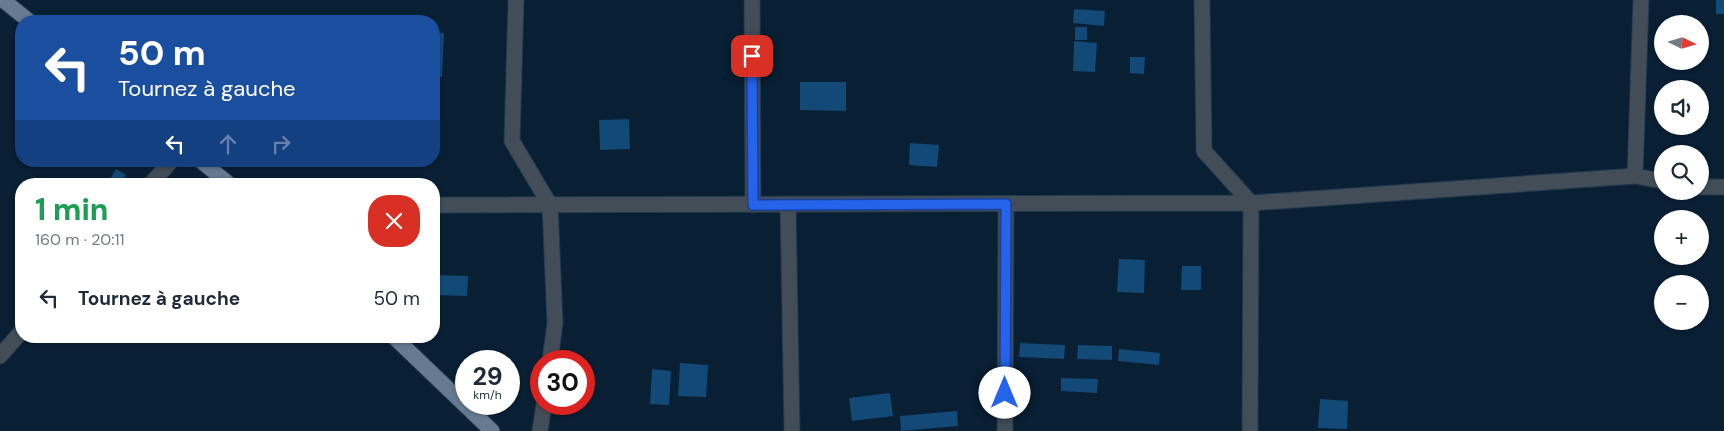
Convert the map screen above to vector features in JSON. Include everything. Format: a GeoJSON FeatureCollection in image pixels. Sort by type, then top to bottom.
{"type":"FeatureCollection","features":[{"type":"Feature","properties":{"kind":"main road"},"geometry":{"type":"LineString","coordinates":[[2,0],[21,15]]}},
{"type":"Feature","properties":{"kind":"main road"},"geometry":{"type":"LineString","coordinates":[[208,167],[222,178]]}},
{"type":"Feature","properties":{"kind":"main road"},"geometry":{"type":"LineString","coordinates":[[400,343],[492,431]]}},
{"type":"Feature","properties":{"kind":"street"},"geometry":{"type":"LineString","coordinates":[[516,0],[512,141],[550,205],[556,323],[552,350]]}},
{"type":"Feature","properties":{"kind":"street"},"geometry":{"type":"LineString","coordinates":[[752,0],[753,205]]}},
{"type":"Feature","properties":{"kind":"street"},"geometry":{"type":"LineString","coordinates":[[1202,0],[1204,151],[1252,203],[1250,431]]}},
{"type":"Feature","properties":{"kind":"street"},"geometry":{"type":"LineString","coordinates":[[1636,176],[1641,0]]}},
{"type":"Feature","properties":{"kind":"street"},"geometry":{"type":"LineString","coordinates":[[156,178],[166,167]]}},
{"type":"Feature","properties":{"kind":"street"},"geometry":{"type":"LineString","coordinates":[[440,205],[1252,203],[1636,176],[1654,179]]}},
{"type":"Feature","properties":{"kind":"street"},"geometry":{"type":"LineString","coordinates":[[1709,187],[1724,187]]}},
{"type":"Feature","properties":{"kind":"street"},"geometry":{"type":"LineString","coordinates":[[788,204],[792,431]]}},
{"type":"Feature","properties":{"kind":"street"},"geometry":{"type":"LineString","coordinates":[[1005,431],[1006,204]]}},
{"type":"Feature","properties":{"kind":"street"},"geometry":{"type":"LineString","coordinates":[[0,356],[15,339]]}},
{"type":"Feature","properties":{"kind":"street"},"geometry":{"type":"LineString","coordinates":[[540,431],[542,415]]}},
{"type":"Feature","properties":{"kind":"building"},"geometry":{"type":"Polygon","coordinates":[[[1716,0],[1724,0],[1724,14],[1716,14],[1716,0]]]}},
{"type":"Feature","properties":{"kind":"building"},"geometry":{"type":"Polygon","coordinates":[[[1074,9],[1105,11],[1104,26],[1073,23],[1074,9]]]}},
{"type":"Feature","properties":{"kind":"building"},"geometry":{"type":"Polygon","coordinates":[[[1075,27],[1087,27],[1087,40],[1075,40],[1075,27]]]}},
{"type":"Feature","properties":{"kind":"building"},"geometry":{"type":"Polygon","coordinates":[[[440,33],[444,33],[442,77],[440,77],[440,33]]]}},
{"type":"Feature","properties":{"kind":"building"},"geometry":{"type":"Polygon","coordinates":[[[1074,41],[1097,43],[1095,72],[1073,71],[1074,41]]]}},
{"type":"Feature","properties":{"kind":"building"},"geometry":{"type":"Polygon","coordinates":[[[1130,57],[1145,57],[1144,74],[1130,73],[1130,57]]]}},
{"type":"Feature","properties":{"kind":"building"},"geometry":{"type":"Polygon","coordinates":[[[800,82],[846,82],[846,111],[800,110],[800,82]]]}},
{"type":"Feature","properties":{"kind":"building"},"geometry":{"type":"Polygon","coordinates":[[[629,119],[630,149],[600,150],[599,120],[629,119]]]}},
{"type":"Feature","properties":{"kind":"building"},"geometry":{"type":"Polygon","coordinates":[[[910,143],[939,145],[937,167],[909,165],[910,143]]]}},
{"type":"Feature","properties":{"kind":"building"},"geometry":{"type":"Polygon","coordinates":[[[116,169],[126,175],[124,178],[111,178],[116,169]]]}},
{"type":"Feature","properties":{"kind":"building"},"geometry":{"type":"Polygon","coordinates":[[[1119,259],[1145,260],[1144,293],[1117,292],[1119,259]]]}},
{"type":"Feature","properties":{"kind":"building"},"geometry":{"type":"Polygon","coordinates":[[[1182,266],[1201,266],[1201,290],[1181,290],[1182,266]]]}},
{"type":"Feature","properties":{"kind":"building"},"geometry":{"type":"Polygon","coordinates":[[[440,275],[468,276],[467,296],[440,295],[440,275]]]}},
{"type":"Feature","properties":{"kind":"building"},"geometry":{"type":"Polygon","coordinates":[[[1020,343],[1065,345],[1064,359],[1019,357],[1020,343]]]}},
{"type":"Feature","properties":{"kind":"building"},"geometry":{"type":"Polygon","coordinates":[[[1078,345],[1112,346],[1112,360],[1077,359],[1078,345]]]}},
{"type":"Feature","properties":{"kind":"building"},"geometry":{"type":"Polygon","coordinates":[[[1119,349],[1160,353],[1159,365],[1118,361],[1119,349]]]}},
{"type":"Feature","properties":{"kind":"building"},"geometry":{"type":"Polygon","coordinates":[[[680,363],[708,365],[706,397],[678,396],[680,363]]]}},
{"type":"Feature","properties":{"kind":"building"},"geometry":{"type":"Polygon","coordinates":[[[652,369],[671,371],[669,405],[650,404],[652,369]]]}},
{"type":"Feature","properties":{"kind":"building"},"geometry":{"type":"Polygon","coordinates":[[[1061,378],[1098,379],[1097,393],[1061,391],[1061,378]]]}},
{"type":"Feature","properties":{"kind":"building"},"geometry":{"type":"Polygon","coordinates":[[[890,393],[893,416],[852,421],[849,398],[890,393]]]}},
{"type":"Feature","properties":{"kind":"building"},"geometry":{"type":"Polygon","coordinates":[[[1320,399],[1348,401],[1347,429],[1318,428],[1320,399]]]}},
{"type":"Feature","properties":{"kind":"building"},"geometry":{"type":"Polygon","coordinates":[[[957,411],[958,426],[901,431],[900,416],[957,411]]]}},
{"type":"Feature","properties":{"kind":"route"},"geometry":{"type":"LineString","coordinates":[[752,56],[753,205],[1006,204],[1005,393]]}}]}
